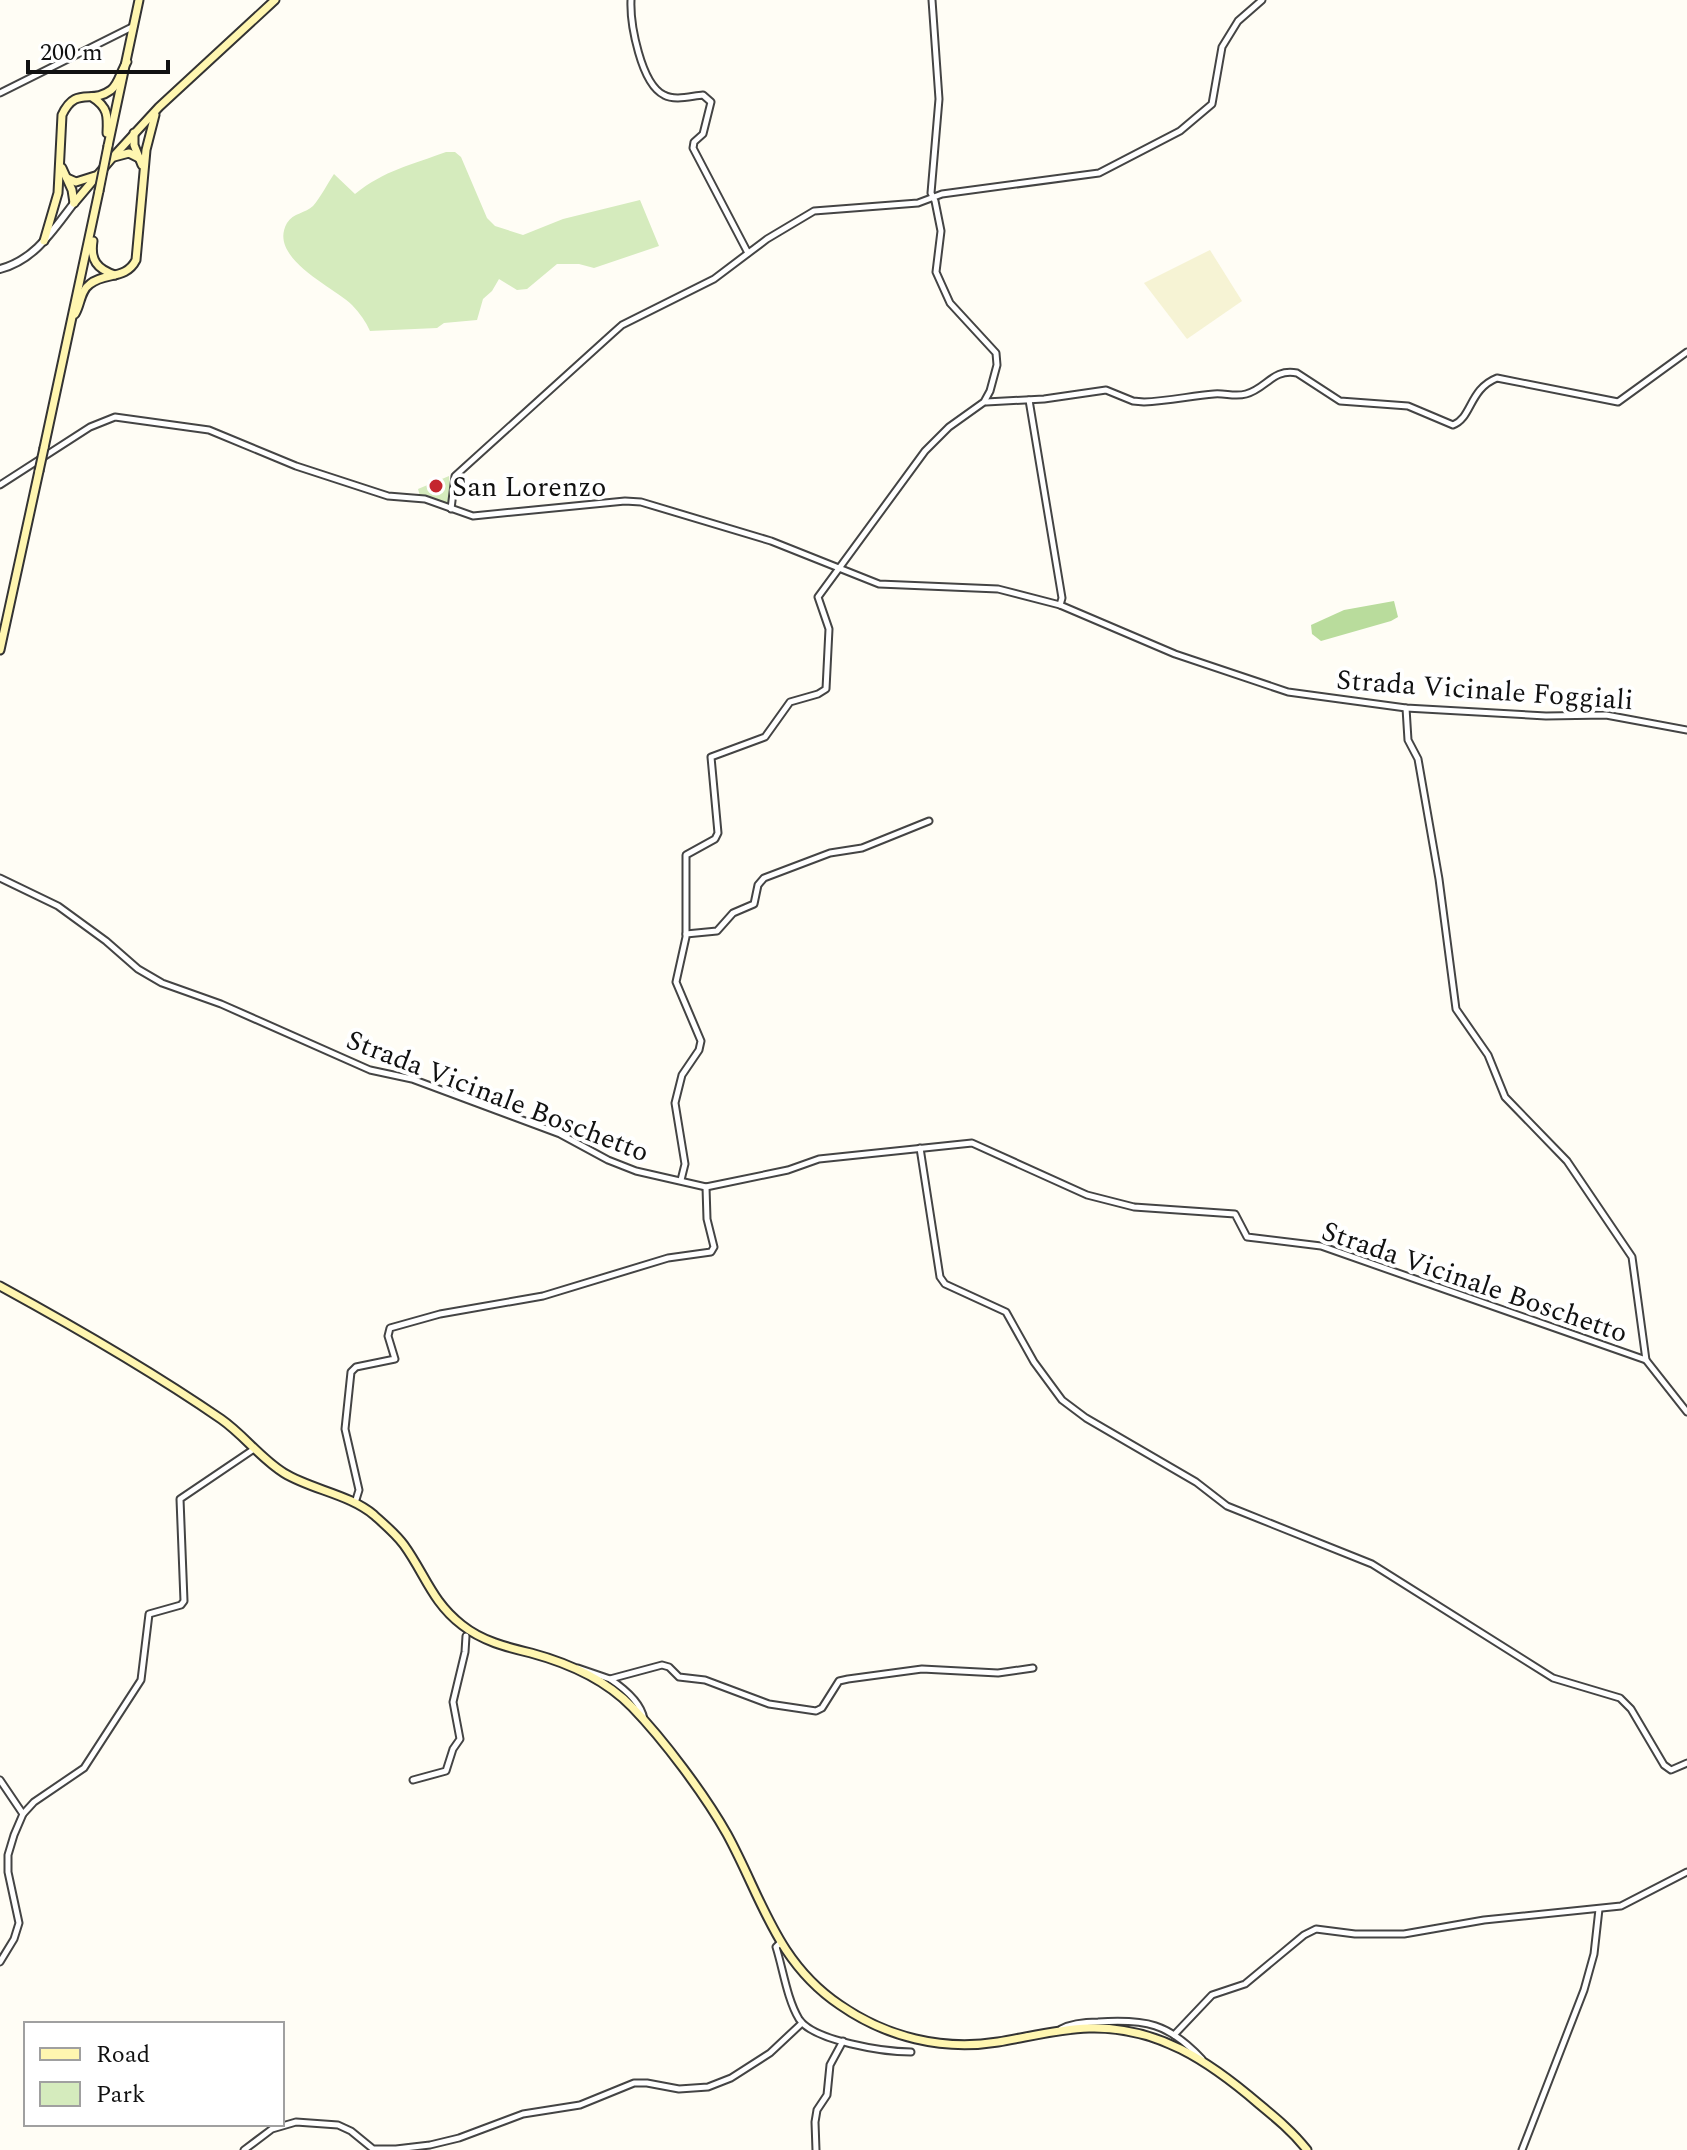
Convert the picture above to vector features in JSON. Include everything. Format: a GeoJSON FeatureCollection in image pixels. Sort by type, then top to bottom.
{"type":"FeatureCollection","features":[{"type":"Feature","properties":{"kind":"main road"},"geometry":{"type":"LineString","coordinates":[[0,650],[45,452],[139,0]]}},
{"type":"Feature","properties":{"kind":"main road"},"geometry":{"type":"LineString","coordinates":[[74,203],[159,107],[275,0]]}},
{"type":"Feature","properties":{"kind":"main road"},"geometry":{"type":"LineString","coordinates":[[44,241],[58,193],[62,115],[67,103],[79,96],[110,91],[127,62]]}},
{"type":"Feature","properties":{"kind":"main road"},"geometry":{"type":"LineString","coordinates":[[91,96],[105,107],[109,117],[108,145]]}},
{"type":"Feature","properties":{"kind":"main road"},"geometry":{"type":"LineString","coordinates":[[71,319],[87,286],[95,280],[127,272],[136,260],[146,150],[150,127],[159,107]]}},
{"type":"Feature","properties":{"kind":"main road"},"geometry":{"type":"LineString","coordinates":[[134,133],[146,150]]}},
{"type":"Feature","properties":{"kind":"main road"},"geometry":{"type":"LineString","coordinates":[[134,133],[134,145],[144,170]]}},
{"type":"Feature","properties":{"kind":"main road"},"geometry":{"type":"LineString","coordinates":[[112,158],[129,153],[140,160]]}},
{"type":"Feature","properties":{"kind":"main road"},"geometry":{"type":"LineString","coordinates":[[60,161],[74,203]]}},
{"type":"Feature","properties":{"kind":"main road"},"geometry":{"type":"LineString","coordinates":[[67,178],[76,182],[97,175]]}},
{"type":"Feature","properties":{"kind":"main road"},"geometry":{"type":"LineString","coordinates":[[58,193],[65,202],[74,203]]}},
{"type":"Feature","properties":{"kind":"main road"},"geometry":{"type":"LineString","coordinates":[[94,218],[92,259],[97,267],[118,275]]}},
{"type":"Feature","properties":{"kind":"main road"},"geometry":{"type":"LineString","coordinates":[[0,1286],[68,1323],[197,1403],[235,1429],[254,1449],[286,1474],[371,1512],[405,1547],[432,1594],[460,1624],[495,1643],[575,1668],[613,1690],[644,1721],[720,1823],[779,1944],[813,1983],[838,2004],[869,2023],[906,2037],[938,2044],[994,2043],[1060,2030],[1109,2028],[1133,2032],[1179,2047],[1202,2060],[1280,2122],[1307,2150]]}},
{"type":"Feature","properties":{"kind":"street"},"geometry":{"type":"LineString","coordinates":[[631,0],[636,40],[653,86],[670,97],[703,95],[711,102],[703,134],[694,142],[693,148],[748,253]]}},
{"type":"Feature","properties":{"kind":"street"},"geometry":{"type":"LineString","coordinates":[[932,0],[939,99],[932,185],[941,231],[936,266],[942,291],[960,316],[992,348],[997,358],[985,402]]}},
{"type":"Feature","properties":{"kind":"street"},"geometry":{"type":"LineString","coordinates":[[451,509],[455,476],[622,325],[714,279],[814,211],[910,204],[933,197],[1099,173],[1180,131],[1212,104],[1222,47],[1238,21],[1262,0]]}},
{"type":"Feature","properties":{"kind":"street"},"geometry":{"type":"LineString","coordinates":[[0,93],[134,26]]}},
{"type":"Feature","properties":{"kind":"street"},"geometry":{"type":"LineString","coordinates":[[0,269],[23,260],[44,241],[74,203]]}},
{"type":"Feature","properties":{"kind":"street"},"geometry":{"type":"LineString","coordinates":[[681,1180],[685,1164],[675,1103],[682,1075],[699,1050],[701,1037],[676,982],[686,934],[686,855],[715,839],[718,833],[711,757],[765,737],[790,702],[826,689],[829,625],[817,601],[837,569],[925,451],[949,427],[985,402],[1106,390],[1133,401],[1179,400],[1217,393],[1242,395],[1255,390],[1278,373],[1291,371],[1340,401],[1408,406],[1453,425],[1461,421],[1473,396],[1483,385],[1497,378],[1618,402],[1687,352]]}},
{"type":"Feature","properties":{"kind":"street"},"geometry":{"type":"LineString","coordinates":[[1029,400],[1062,598],[1060,605]]}},
{"type":"Feature","properties":{"kind":"street","name":"Strada Vicinale Foggiali"},"geometry":{"type":"LineString","coordinates":[[0,485],[45,452],[115,417],[209,430],[296,466],[388,496],[425,499],[480,517],[625,501],[641,502],[771,541],[837,569],[886,585],[998,589],[1060,605],[1201,664],[1288,692],[1406,708],[1546,716],[1606,715],[1687,730]]}},
{"type":"Feature","properties":{"kind":"street"},"geometry":{"type":"LineString","coordinates":[[1406,708],[1408,740],[1418,759],[1439,879],[1456,1009],[1488,1055],[1505,1097],[1567,1161],[1632,1257],[1646,1360],[1687,1412]]}},
{"type":"Feature","properties":{"kind":"street"},"geometry":{"type":"LineString","coordinates":[[686,934],[720,929],[733,913],[754,904],[758,885],[764,878],[830,853],[862,848],[929,821]]}},
{"type":"Feature","properties":{"kind":"street","name":"Strada Vicinale Boschetto"},"geometry":{"type":"LineString","coordinates":[[0,878],[58,906],[138,969],[162,983],[221,1004],[370,1070],[412,1079],[560,1134],[624,1167],[706,1187],[788,1170],[819,1159],[972,1143],[1087,1195],[1134,1207],[1235,1214],[1247,1237],[1321,1246],[1646,1360]]}},
{"type":"Feature","properties":{"kind":"street"},"geometry":{"type":"LineString","coordinates":[[920,1148],[940,1277],[945,1284],[1006,1312],[1034,1362],[1070,1407],[1196,1482],[1227,1506],[1372,1564],[1553,1678],[1620,1698],[1631,1709],[1664,1765],[1671,1770],[1687,1763]]}},
{"type":"Feature","properties":{"kind":"street"},"geometry":{"type":"LineString","coordinates":[[354,1503],[359,1490],[345,1429],[351,1372],[356,1367],[395,1359],[388,1336],[390,1328],[440,1314],[543,1296],[668,1258],[711,1252],[714,1247],[707,1219],[706,1187]]}},
{"type":"Feature","properties":{"kind":"street"},"geometry":{"type":"LineString","coordinates":[[0,1962],[18,1931],[8,1855],[23,1814],[34,1802],[84,1768],[141,1680],[149,1614],[181,1605],[184,1601],[180,1499],[254,1449]]}},
{"type":"Feature","properties":{"kind":"street"},"geometry":{"type":"LineString","coordinates":[[413,1780],[446,1771],[453,1749],[460,1739],[453,1702],[466,1636]]}},
{"type":"Feature","properties":{"kind":"street"},"geometry":{"type":"LineString","coordinates":[[610,1679],[662,1665],[669,1667],[674,1675],[705,1680],[757,1700],[816,1711],[822,1708],[839,1681],[848,1679],[922,1669],[998,1673],[1033,1668]]}},
{"type":"Feature","properties":{"kind":"street"},"geometry":{"type":"LineString","coordinates":[[575,1668],[610,1679],[632,1697],[644,1714],[644,1721]]}},
{"type":"Feature","properties":{"kind":"street"},"geometry":{"type":"LineString","coordinates":[[0,1780],[23,1814]]}},
{"type":"Feature","properties":{"kind":"street"},"geometry":{"type":"LineString","coordinates":[[1174,2035],[1212,1995],[1245,1984],[1304,1935],[1316,1929],[1355,1934],[1404,1934],[1484,1920],[1599,1909],[1627,1904],[1687,1872]]}},
{"type":"Feature","properties":{"kind":"street"},"geometry":{"type":"LineString","coordinates":[[1522,2150],[1584,1990],[1594,1954],[1599,1909]]}},
{"type":"Feature","properties":{"kind":"street"},"geometry":{"type":"LineString","coordinates":[[779,1944],[776,1947],[802,2023],[816,2032],[843,2041],[886,2052],[911,2052]]}},
{"type":"Feature","properties":{"kind":"street"},"geometry":{"type":"LineString","coordinates":[[1060,2030],[1075,2024],[1136,2020],[1174,2035],[1202,2060]]}},
{"type":"Feature","properties":{"kind":"street"},"geometry":{"type":"LineString","coordinates":[[284,2126],[296,2122],[338,2125],[351,2131],[373,2149],[430,2145],[459,2138],[523,2114],[580,2105],[634,2083],[679,2089],[708,2087],[731,2078],[770,2053],[802,2023]]}},
{"type":"Feature","properties":{"kind":"street"},"geometry":{"type":"LineString","coordinates":[[816,2150],[817,2110],[827,2095],[830,2065],[843,2041]]}},
{"type":"Feature","properties":{"kind":"street"},"geometry":{"type":"LineString","coordinates":[[244,2150],[272,2129],[282,2126]]}},
{"type":"Feature","properties":{"kind":"shaded area"},"geometry":{"type":"Polygon","coordinates":[[[1210,250],[1242,301],[1187,339],[1144,283],[1210,250]]]}},
{"type":"Feature","properties":{"kind":"green space"},"geometry":{"type":"Polygon","coordinates":[[[446,152],[455,152],[461,157],[487,218],[495,226],[523,235],[563,219],[640,200],[659,246],[594,268],[557,264],[527,289],[517,290],[499,279],[483,299],[477,320],[444,323],[437,328],[370,331],[352,305],[294,260],[283,236],[287,223],[313,206],[334,174],[355,194],[388,174],[446,152]]]}},
{"type":"Feature","properties":{"kind":"green space"},"geometry":{"type":"Polygon","coordinates":[[[449,476],[451,500],[448,504],[420,496],[418,489],[449,476]]]}},
{"type":"Feature","properties":{"kind":"green space"},"geometry":{"type":"Polygon","coordinates":[[[1394,601],[1398,617],[1391,621],[1321,641],[1312,634],[1311,625],[1344,610],[1394,601]]]}},
{"type":"Feature","properties":{"kind":"place","name":"San Lorenzo"},"geometry":{"type":"Point","coordinates":[436,486]}}]}
